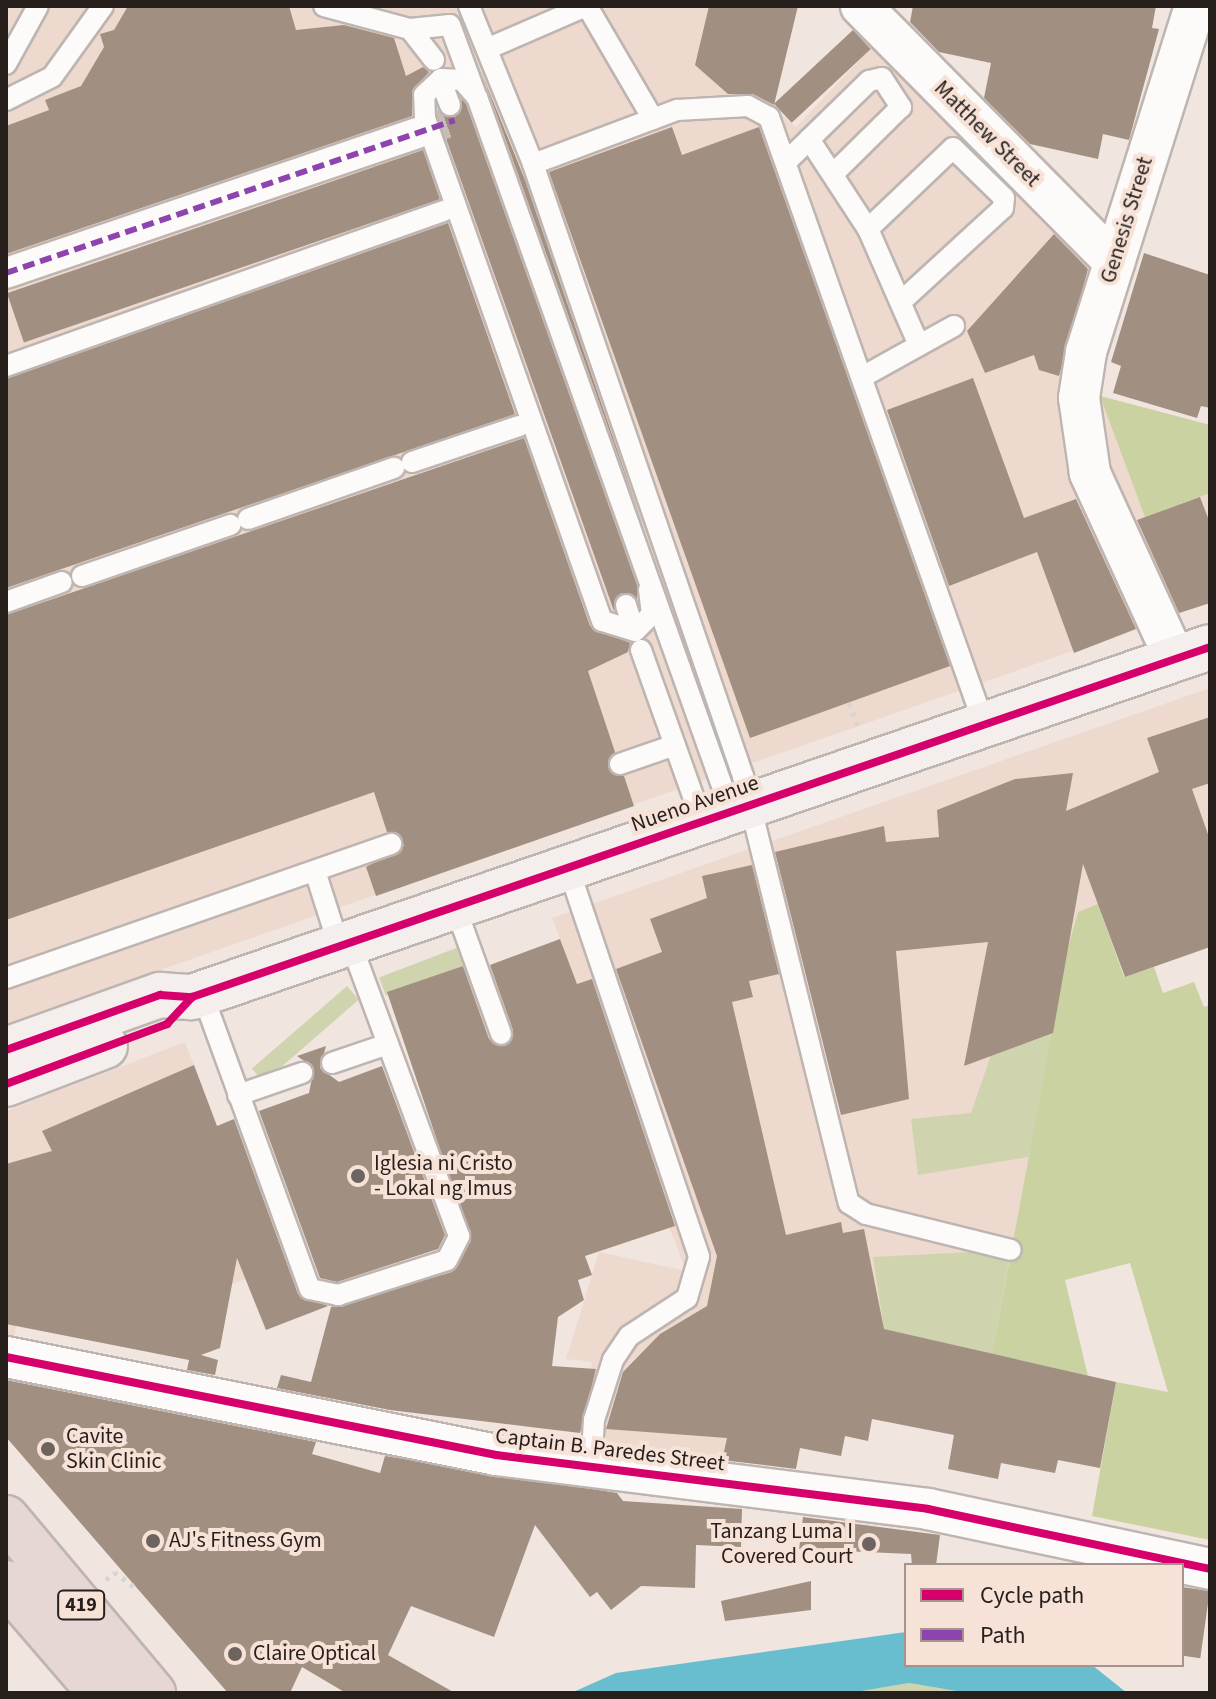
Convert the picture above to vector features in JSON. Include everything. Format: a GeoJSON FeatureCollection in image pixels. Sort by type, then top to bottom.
{"type":"FeatureCollection","features":[{"type":"Feature","properties":{"kind":"highway","name":"419"},"geometry":{"type":"LineString","coordinates":[[6,1518],[153,1693]]}},
{"type":"Feature","properties":{"kind":"highway","name":"419"},"geometry":{"type":"LineString","coordinates":[[6,1583],[101,1693]]}},
{"type":"Feature","properties":{"kind":"main road","name":"Nueno Avenue"},"geometry":{"type":"LineString","coordinates":[[6,1050],[120,999],[197,995],[1192,653]]}},
{"type":"Feature","properties":{"kind":"main road","name":"Nueno Avenue"},"geometry":{"type":"LineString","coordinates":[[6,1084],[167,1024],[197,995]]}},
{"type":"Feature","properties":{"kind":"street","name":"Matthew Street"},"geometry":{"type":"LineString","coordinates":[[861,6],[1114,262]]}},
{"type":"Feature","properties":{"kind":"street","name":"Genesis Street"},"geometry":{"type":"LineString","coordinates":[[1192,653],[1152,597],[1155,566],[1113,463],[1087,437],[1080,374],[1195,6]]}},
{"type":"Feature","properties":{"kind":"street"},"geometry":{"type":"LineString","coordinates":[[6,273],[418,133]]}},
{"type":"Feature","properties":{"kind":"street","name":"Captain B. Paredes Street"},"geometry":{"type":"LineString","coordinates":[[6,1357],[411,1440],[591,1468],[928,1509],[1182,1563]]}},
{"type":"Feature","properties":{"kind":"street","name":"Captain B. Paredes Street"},"geometry":{"type":"LineString","coordinates":[[1184,1563],[1210,1569]]}},
{"type":"Feature","properties":{"kind":"lane"},"geometry":{"type":"LineString","coordinates":[[6,64],[38,6]]}},
{"type":"Feature","properties":{"kind":"lane"},"geometry":{"type":"LineString","coordinates":[[6,100],[52,77],[103,6]]}},
{"type":"Feature","properties":{"kind":"lane"},"geometry":{"type":"LineString","coordinates":[[324,6],[410,29],[450,25],[649,590],[667,623],[728,812]]}},
{"type":"Feature","properties":{"kind":"lane"},"geometry":{"type":"LineString","coordinates":[[469,6],[489,48],[533,164],[849,1203],[857,1212],[1011,1250]]}},
{"type":"Feature","properties":{"kind":"lane"},"geometry":{"type":"LineString","coordinates":[[489,48],[587,6],[653,119]]}},
{"type":"Feature","properties":{"kind":"lane"},"geometry":{"type":"LineString","coordinates":[[410,29],[434,60]]}},
{"type":"Feature","properties":{"kind":"lane"},"geometry":{"type":"LineString","coordinates":[[477,97],[452,77],[430,85],[422,107],[602,621],[635,631],[652,614],[649,590]]}},
{"type":"Feature","properties":{"kind":"lane"},"geometry":{"type":"LineString","coordinates":[[788,160],[873,78],[902,98],[898,111],[836,171]]}},
{"type":"Feature","properties":{"kind":"lane"},"geometry":{"type":"LineString","coordinates":[[533,164],[677,110],[748,106],[769,117],[788,160],[984,724]]}},
{"type":"Feature","properties":{"kind":"lane"},"geometry":{"type":"LineString","coordinates":[[809,139],[836,171],[868,229],[904,299],[919,345]]}},
{"type":"Feature","properties":{"kind":"lane"},"geometry":{"type":"LineString","coordinates":[[868,229],[953,148],[1004,198],[1003,208],[904,299]]}},
{"type":"Feature","properties":{"kind":"lane"},"geometry":{"type":"LineString","coordinates":[[6,366],[444,211]]}},
{"type":"Feature","properties":{"kind":"lane"},"geometry":{"type":"LineString","coordinates":[[864,376],[954,326]]}},
{"type":"Feature","properties":{"kind":"lane"},"geometry":{"type":"LineString","coordinates":[[6,602],[519,426]]}},
{"type":"Feature","properties":{"kind":"lane"},"geometry":{"type":"LineString","coordinates":[[641,650],[675,745],[728,812]]}},
{"type":"Feature","properties":{"kind":"lane"},"geometry":{"type":"LineString","coordinates":[[620,764],[675,745]]}},
{"type":"Feature","properties":{"kind":"lane"},"geometry":{"type":"LineString","coordinates":[[6,978],[391,844]]}},
{"type":"Feature","properties":{"kind":"lane"},"geometry":{"type":"LineString","coordinates":[[568,867],[699,1257],[687,1298],[629,1336],[613,1360],[594,1420],[591,1468]]}},
{"type":"Feature","properties":{"kind":"lane"},"geometry":{"type":"LineString","coordinates":[[197,995],[310,1289],[338,1295],[447,1260],[459,1236],[388,1044],[315,871]]}},
{"type":"Feature","properties":{"kind":"lane"},"geometry":{"type":"LineString","coordinates":[[455,906],[501,1034]]}},
{"type":"Feature","properties":{"kind":"lane"},"geometry":{"type":"LineString","coordinates":[[332,1063],[388,1044]]}},
{"type":"Feature","properties":{"kind":"lane"},"geometry":{"type":"LineString","coordinates":[[238,1095],[302,1073]]}},
{"type":"Feature","properties":{"kind":"path"},"geometry":{"type":"LineString","coordinates":[[849,703],[862,735]]}},
{"type":"Feature","properties":{"kind":"path"},"geometry":{"type":"LineString","coordinates":[[114,1572],[133,1586]]}},
{"type":"Feature","properties":{"kind":"shaded area"},"geometry":{"type":"Polygon","coordinates":[[[6,6],[709,6],[700,43],[796,127],[872,47],[1085,260],[1087,285],[1064,363],[1101,396],[1210,425],[1210,603],[6,1024],[6,6]]]}},
{"type":"Feature","properties":{"kind":"shaded area"},"geometry":{"type":"Polygon","coordinates":[[[1210,688],[1210,863],[1078,912],[992,1354],[761,1304],[720,1465],[581,1446],[592,1362],[566,1359],[599,1252],[686,1271],[552,918],[1210,688]]]}},
{"type":"Feature","properties":{"kind":"shaded area"},"geometry":{"type":"Polygon","coordinates":[[[185,1042],[272,1269],[205,1294],[33,1246],[14,1337],[6,1336],[6,1111],[185,1042]]]}},
{"type":"Feature","properties":{"kind":"green space"},"geometry":{"type":"Polygon","coordinates":[[[1100,396],[1210,425],[1210,493],[1145,517],[1100,396]]]}},
{"type":"Feature","properties":{"kind":"green space"},"geometry":{"type":"Polygon","coordinates":[[[1098,904],[1124,977],[1154,967],[1163,993],[1194,982],[1204,1007],[1210,1005],[1210,1540],[1092,1516],[1116,1382],[1168,1392],[1130,1263],[1065,1280],[1088,1376],[992,1354],[1068,948],[1078,912],[1098,904]]]}},
{"type":"Feature","properties":{"kind":"green space"},"geometry":{"type":"Polygon","coordinates":[[[464,945],[471,963],[386,995],[379,978],[464,945]]]}},
{"type":"Feature","properties":{"kind":"green space"},"geometry":{"type":"Polygon","coordinates":[[[347,986],[359,1000],[264,1082],[252,1069],[347,986]]]}},
{"type":"Feature","properties":{"kind":"green space"},"geometry":{"type":"Polygon","coordinates":[[[1053,1033],[1029,1157],[918,1175],[911,1119],[971,1113],[991,1055],[1053,1033]]]}},
{"type":"Feature","properties":{"kind":"green space"},"geometry":{"type":"Polygon","coordinates":[[[1011,1250],[992,1354],[884,1329],[873,1257],[1011,1250]]]}},
{"type":"Feature","properties":{"kind":"green space"},"geometry":{"type":"Polygon","coordinates":[[[909,1683],[968,1693],[850,1693],[909,1683]]]}},
{"type":"Feature","properties":{"kind":"water"},"geometry":{"type":"Polygon","coordinates":[[[904,1632],[904,1667],[1094,1667],[1127,1693],[968,1693],[909,1683],[850,1693],[571,1693],[616,1673],[904,1632]]]}},
{"type":"Feature","properties":{"kind":"building"},"geometry":{"type":"Polygon","coordinates":[[[128,6],[289,6],[296,30],[344,25],[394,38],[406,76],[423,67],[429,72],[412,91],[412,116],[6,254],[6,126],[49,110],[45,100],[81,86],[104,47],[100,34],[114,30],[128,6]]]}},
{"type":"Feature","properties":{"kind":"building"},"geometry":{"type":"Polygon","coordinates":[[[709,6],[798,6],[774,105],[753,94],[728,94],[695,65],[709,6]]]}},
{"type":"Feature","properties":{"kind":"building"},"geometry":{"type":"Polygon","coordinates":[[[913,6],[1156,6],[1152,28],[1159,29],[1129,140],[1103,134],[1098,159],[1030,144],[984,98],[991,63],[939,52],[910,22],[913,6]]]}},
{"type":"Feature","properties":{"kind":"building"},"geometry":{"type":"Polygon","coordinates":[[[853,30],[871,49],[792,123],[774,104],[853,30]]]}},
{"type":"Feature","properties":{"kind":"building"},"geometry":{"type":"Polygon","coordinates":[[[480,69],[525,180],[645,531],[489,93],[480,69]]]}},
{"type":"Feature","properties":{"kind":"building"},"geometry":{"type":"Polygon","coordinates":[[[462,99],[637,585],[637,599],[621,593],[614,611],[438,116],[438,109],[455,117],[462,99]]]}},
{"type":"Feature","properties":{"kind":"building"},"geometry":{"type":"Polygon","coordinates":[[[672,127],[682,155],[759,127],[950,666],[750,738],[549,172],[672,127]]]}},
{"type":"Feature","properties":{"kind":"building"},"geometry":{"type":"Polygon","coordinates":[[[423,150],[440,199],[24,342],[7,293],[423,150]]]}},
{"type":"Feature","properties":{"kind":"building"},"geometry":{"type":"Polygon","coordinates":[[[448,223],[515,414],[6,588],[6,379],[448,223]]]}},
{"type":"Feature","properties":{"kind":"building"},"geometry":{"type":"Polygon","coordinates":[[[1054,234],[1088,269],[1059,376],[1039,370],[1034,355],[985,373],[967,331],[1054,234]]]}},
{"type":"Feature","properties":{"kind":"building"},"geometry":{"type":"Polygon","coordinates":[[[1144,253],[1210,275],[1210,408],[1201,406],[1197,418],[1113,393],[1121,366],[1111,362],[1144,253]]]}},
{"type":"Feature","properties":{"kind":"building"},"geometry":{"type":"Polygon","coordinates":[[[973,378],[1024,518],[1076,499],[1136,629],[1074,653],[1037,552],[949,586],[887,410],[973,378]]]}},
{"type":"Feature","properties":{"kind":"building"},"geometry":{"type":"Polygon","coordinates":[[[524,438],[590,626],[630,643],[628,652],[588,671],[615,752],[608,767],[624,776],[634,806],[376,896],[366,867],[404,846],[399,834],[387,832],[374,792],[6,920],[6,615],[524,438]]]}},
{"type":"Feature","properties":{"kind":"building"},"geometry":{"type":"Polygon","coordinates":[[[1200,497],[1210,523],[1210,603],[1179,613],[1137,520],[1200,497]]]}},
{"type":"Feature","properties":{"kind":"building"},"geometry":{"type":"Polygon","coordinates":[[[1210,717],[1210,783],[1192,789],[1210,840],[1210,947],[1125,977],[1083,864],[1053,1033],[964,1066],[988,942],[896,951],[909,1099],[841,1115],[775,852],[884,826],[886,842],[939,837],[937,810],[1015,779],[1073,773],[1066,811],[1159,772],[1147,738],[1210,717]]]}},
{"type":"Feature","properties":{"kind":"building"},"geometry":{"type":"Polygon","coordinates":[[[752,865],[779,974],[749,981],[753,997],[732,1002],[786,1235],[841,1222],[843,1233],[864,1229],[884,1329],[1116,1382],[1100,1468],[1058,1460],[1055,1473],[1001,1463],[998,1479],[948,1469],[954,1435],[872,1419],[868,1441],[845,1436],[841,1456],[800,1448],[796,1469],[722,1460],[727,1438],[606,1429],[623,1372],[660,1334],[707,1306],[717,1256],[616,969],[662,952],[650,919],[707,898],[702,876],[752,865]]]}},
{"type":"Feature","properties":{"kind":"building"},"geometry":{"type":"Polygon","coordinates":[[[560,939],[577,984],[592,979],[675,1226],[585,1256],[592,1275],[578,1280],[584,1300],[558,1317],[552,1366],[596,1369],[580,1433],[390,1410],[277,1388],[281,1375],[311,1382],[331,1307],[452,1272],[471,1241],[387,992],[463,966],[489,1039],[505,1046],[513,1030],[490,965],[560,939]]]}},
{"type":"Feature","properties":{"kind":"building","name":"Iglesia ni Cristo - Lokal ng Imus"},"geometry":{"type":"Polygon","coordinates":[[[326,1046],[320,1068],[339,1082],[382,1066],[445,1235],[438,1249],[337,1282],[320,1278],[259,1111],[309,1093],[314,1068],[297,1056],[326,1046]]]}},
{"type":"Feature","properties":{"kind":"building"},"geometry":{"type":"Polygon","coordinates":[[[194,1065],[217,1126],[234,1119],[298,1294],[328,1306],[266,1330],[237,1258],[220,1348],[201,1355],[218,1360],[215,1375],[187,1370],[189,1360],[6,1324],[6,1164],[52,1151],[42,1131],[194,1065]]]}},
{"type":"Feature","properties":{"kind":"building"},"geometry":{"type":"Polygon","coordinates":[[[6,1380],[316,1442],[312,1454],[380,1473],[385,1456],[617,1493],[623,1501],[742,1509],[741,1547],[696,1545],[695,1588],[641,1586],[611,1610],[597,1592],[590,1597],[535,1525],[494,1637],[411,1606],[388,1655],[455,1693],[346,1693],[302,1667],[290,1693],[228,1693],[6,1437],[6,1380]]]}},
{"type":"Feature","properties":{"kind":"building"},"geometry":{"type":"Polygon","coordinates":[[[803,1517],[940,1535],[936,1563],[912,1563],[911,1554],[799,1549],[803,1517]]]}},
{"type":"Feature","properties":{"kind":"building"},"geometry":{"type":"Polygon","coordinates":[[[811,1581],[811,1610],[725,1621],[721,1601],[811,1581]]]}},
{"type":"Feature","properties":{"kind":"building"},"geometry":{"type":"Polygon","coordinates":[[[1184,1587],[1210,1591],[1200,1658],[1184,1656],[1184,1587]]]}},
{"type":"Feature","properties":{"kind":"tunnel"},"geometry":{"type":"LineString","coordinates":[[418,133],[455,120]]}},
{"type":"Feature","properties":{"kind":"marked path"},"geometry":{"type":"LineString","coordinates":[[6,273],[455,120]]}},
{"type":"Feature","properties":{"kind":"cycle path"},"geometry":{"type":"LineString","coordinates":[[6,1050],[160,995],[192,997],[1210,647]]}},
{"type":"Feature","properties":{"kind":"cycle path"},"geometry":{"type":"LineString","coordinates":[[6,1084],[167,1024],[192,997]]}},
{"type":"Feature","properties":{"kind":"cycle path"},"geometry":{"type":"LineString","coordinates":[[6,1357],[496,1455],[928,1509],[1182,1563]]}},
{"type":"Feature","properties":{"kind":"cycle path"},"geometry":{"type":"LineString","coordinates":[[1184,1563],[1210,1569]]}},
{"type":"Feature","properties":{"kind":"place","name":"Iglesia ni Cristo - Lokal ng Imus"},"geometry":{"type":"Point","coordinates":[358,1176]}},
{"type":"Feature","properties":{"kind":"place","name":"Cavite Skin Clinic"},"geometry":{"type":"Point","coordinates":[48,1449]}},
{"type":"Feature","properties":{"kind":"place","name":"AJ's Fitness Gym"},"geometry":{"type":"Point","coordinates":[153,1541]}},
{"type":"Feature","properties":{"kind":"place","name":"Tanzang Luma I Covered Court"},"geometry":{"type":"Point","coordinates":[869,1544]}},
{"type":"Feature","properties":{"kind":"place","name":"Claire Optical"},"geometry":{"type":"Point","coordinates":[235,1654]}}]}
